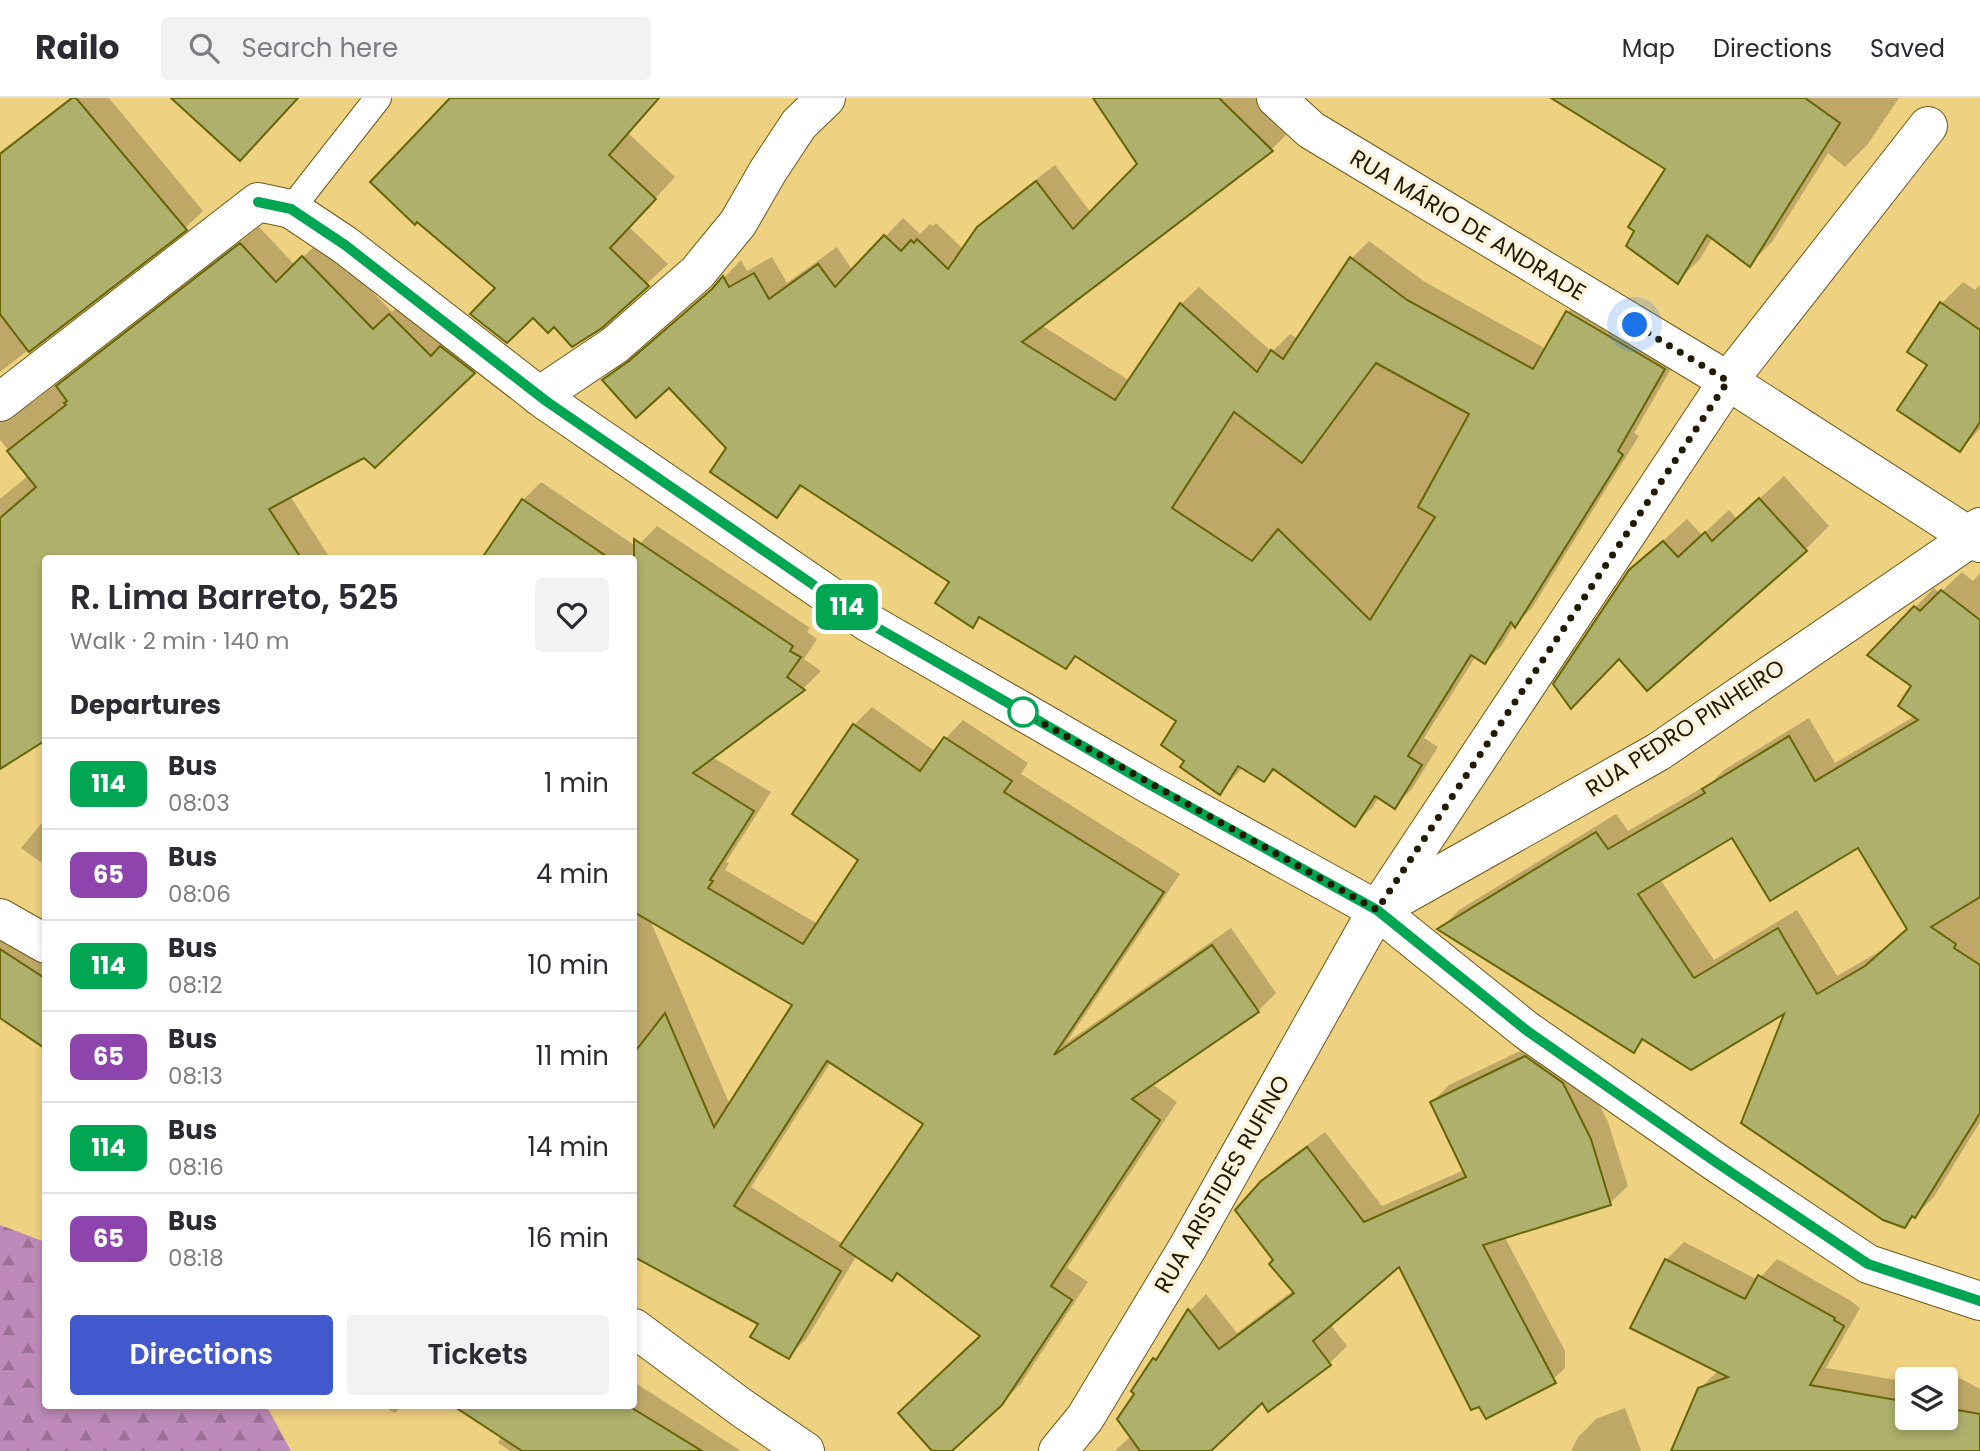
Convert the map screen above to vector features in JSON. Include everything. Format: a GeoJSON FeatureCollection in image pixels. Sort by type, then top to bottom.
{"type":"FeatureCollection","features":[{"type":"Feature","properties":{"kind":"street"},"geometry":{"type":"LineString","coordinates":[[538,396],[615,345],[697,273],[738,223],[799,124],[826,98]]}},
{"type":"Feature","properties":{"kind":"street","name":"RUA MÁRIO DE ANDRADE"},"geometry":{"type":"LineString","coordinates":[[1276,98],[1311,130],[1728,381],[1977,536]]}},
{"type":"Feature","properties":{"kind":"street","name":"RUA ARISTIDES RUFINO"},"geometry":{"type":"LineString","coordinates":[[1058,1451],[1085,1418],[1188,1247],[1377,910],[1728,381],[1928,126]]}},
{"type":"Feature","properties":{"kind":"street"},"geometry":{"type":"LineString","coordinates":[[0,402],[274,205],[345,245],[538,396],[869,623],[1152,786],[1377,910],[1526,1030],[1868,1264],[1980,1301]]}},
{"type":"Feature","properties":{"kind":"street","name":"RUA PEDRO PINHEIRO"},"geometry":{"type":"LineString","coordinates":[[1377,910],[1658,751],[1977,536]]}},
{"type":"Feature","properties":{"kind":"street"},"geometry":{"type":"LineString","coordinates":[[0,918],[42,942]]}},
{"type":"Feature","properties":{"kind":"street"},"geometry":{"type":"LineString","coordinates":[[637,1330],[805,1451]]}},
{"type":"Feature","properties":{"kind":"lane"},"geometry":{"type":"LineString","coordinates":[[274,205],[378,98]]}},
{"type":"Feature","properties":{"kind":"green space"},"geometry":{"type":"Polygon","coordinates":[[[0,1225],[42,1241],[42,1409],[268,1409],[291,1451],[0,1451],[0,1225]]]}},
{"type":"Feature","properties":{"kind":"building"},"geometry":{"type":"Polygon","coordinates":[[[72,98],[76,98],[187,230],[29,352],[0,314],[0,154],[72,98]]]}},
{"type":"Feature","properties":{"kind":"building"},"geometry":{"type":"Polygon","coordinates":[[[171,98],[298,98],[240,161],[171,98]]]}},
{"type":"Feature","properties":{"kind":"building"},"geometry":{"type":"Polygon","coordinates":[[[450,98],[659,98],[609,155],[656,199],[610,248],[649,286],[602,328],[572,347],[554,327],[548,333],[533,318],[507,343],[470,314],[495,288],[417,222],[415,225],[370,182],[450,98]]]}},
{"type":"Feature","properties":{"kind":"building"},"geometry":{"type":"Polygon","coordinates":[[[1093,98],[1219,98],[1273,151],[1022,342],[1115,400],[1180,303],[1257,372],[1271,350],[1283,359],[1350,257],[1407,300],[1533,369],[1566,311],[1665,369],[1618,451],[1623,455],[1515,628],[1511,622],[1485,664],[1471,655],[1408,756],[1422,765],[1395,809],[1375,796],[1355,827],[1273,769],[1264,782],[1238,766],[1220,795],[1180,767],[1184,761],[1161,745],[1176,721],[1075,656],[1066,669],[979,617],[973,628],[935,603],[949,582],[800,485],[777,518],[710,472],[726,448],[669,388],[636,418],[602,380],[629,361],[712,289],[723,276],[729,287],[754,273],[769,299],[818,264],[835,287],[884,235],[901,251],[911,240],[914,243],[917,239],[948,269],[977,227],[1036,181],[1073,229],[1137,164],[1093,98]],[[1376,363],[1302,463],[1234,412],[1172,508],[1252,561],[1278,529],[1370,620],[1435,517],[1418,507],[1469,414],[1376,363]]]}},
{"type":"Feature","properties":{"kind":"building"},"geometry":{"type":"Polygon","coordinates":[[[1551,98],[1805,98],[1840,123],[1750,267],[1707,235],[1678,284],[1626,246],[1634,231],[1628,227],[1665,169],[1551,98]]]}},
{"type":"Feature","properties":{"kind":"building"},"geometry":{"type":"Polygon","coordinates":[[[240,243],[276,282],[302,256],[373,329],[389,314],[431,356],[440,346],[475,373],[375,468],[364,458],[269,509],[299,555],[42,555],[42,743],[0,769],[0,518],[36,487],[7,451],[66,405],[64,403],[67,401],[56,386],[240,243]]]}},
{"type":"Feature","properties":{"kind":"building"},"geometry":{"type":"Polygon","coordinates":[[[1940,302],[1980,330],[1980,422],[1960,452],[1897,410],[1927,365],[1907,352],[1940,302]]]}},
{"type":"Feature","properties":{"kind":"building"},"geometry":{"type":"Polygon","coordinates":[[[1759,498],[1807,551],[1647,691],[1619,659],[1571,709],[1553,684],[1629,570],[1663,541],[1678,557],[1705,532],[1712,541],[1759,498]]]}},
{"type":"Feature","properties":{"kind":"building"},"geometry":{"type":"Polygon","coordinates":[[[522,499],[605,555],[484,555],[522,499]]]}},
{"type":"Feature","properties":{"kind":"building"},"geometry":{"type":"Polygon","coordinates":[[[634,539],[793,646],[790,651],[801,657],[787,677],[805,690],[693,773],[754,811],[710,880],[713,881],[708,888],[803,944],[858,860],[792,814],[853,724],[920,771],[944,737],[1012,781],[1004,792],[1164,892],[1054,1055],[1212,945],[1259,1012],[1132,1099],[1160,1120],[1051,1286],[1072,1300],[1002,1405],[952,1451],[932,1451],[898,1413],[980,1336],[897,1273],[892,1281],[840,1246],[923,1124],[827,1061],[734,1206],[841,1271],[789,1359],[750,1337],[758,1324],[637,1259],[637,1049],[665,1013],[714,1127],[792,1005],[637,914],[637,555],[634,555],[634,539]]]}},
{"type":"Feature","properties":{"kind":"building"},"geometry":{"type":"Polygon","coordinates":[[[1941,590],[1980,620],[1980,897],[1931,927],[1956,944],[1954,948],[1980,965],[1980,1113],[1915,1218],[1912,1216],[1905,1228],[1883,1220],[1741,1123],[1784,1014],[1691,1070],[1642,1039],[1634,1053],[1437,929],[1596,832],[1608,849],[1705,793],[1702,789],[1789,736],[1815,781],[1918,720],[1898,706],[1911,686],[1867,655],[1914,606],[1920,611],[1941,590]],[[1732,838],[1638,894],[1694,978],[1778,928],[1817,994],[1865,966],[1907,929],[1858,848],[1770,901],[1732,838]]]}},
{"type":"Feature","properties":{"kind":"building"},"geometry":{"type":"Polygon","coordinates":[[[0,949],[42,976],[42,1046],[0,1018],[0,949]]]}},
{"type":"Feature","properties":{"kind":"building"},"geometry":{"type":"Polygon","coordinates":[[[1525,1056],[1563,1083],[1591,1139],[1611,1205],[1483,1245],[1556,1383],[1486,1419],[1479,1407],[1471,1410],[1399,1267],[1313,1341],[1331,1365],[1268,1412],[1262,1403],[1211,1451],[1140,1451],[1117,1419],[1134,1394],[1131,1391],[1153,1358],[1156,1360],[1188,1309],[1219,1349],[1294,1293],[1269,1264],[1273,1260],[1235,1210],[1261,1181],[1307,1147],[1364,1222],[1466,1177],[1430,1102],[1525,1056]]]}},
{"type":"Feature","properties":{"kind":"building"},"geometry":{"type":"Polygon","coordinates":[[[1665,1259],[1745,1299],[1758,1275],[1835,1318],[1834,1320],[1844,1326],[1810,1385],[1895,1400],[1895,1430],[1958,1430],[1958,1410],[1980,1414],[1980,1451],[1671,1451],[1698,1388],[1728,1377],[1630,1328],[1665,1259]]]}},
{"type":"Feature","properties":{"kind":"building"},"geometry":{"type":"Polygon","coordinates":[[[458,1409],[634,1409],[702,1451],[522,1451],[458,1409]]]}},
{"type":"Feature","properties":{"kind":"bus line","name":"114"},"geometry":{"type":"LineString","coordinates":[[258,202],[291,209],[345,245],[546,401],[869,623],[1152,786],[1377,910],[1526,1030],[1868,1264],[1980,1301]]}},
{"type":"Feature","properties":{"kind":"route"},"geometry":{"type":"LineString","coordinates":[[1023,712],[1377,910],[1728,381],[1635,325]]}}]}
